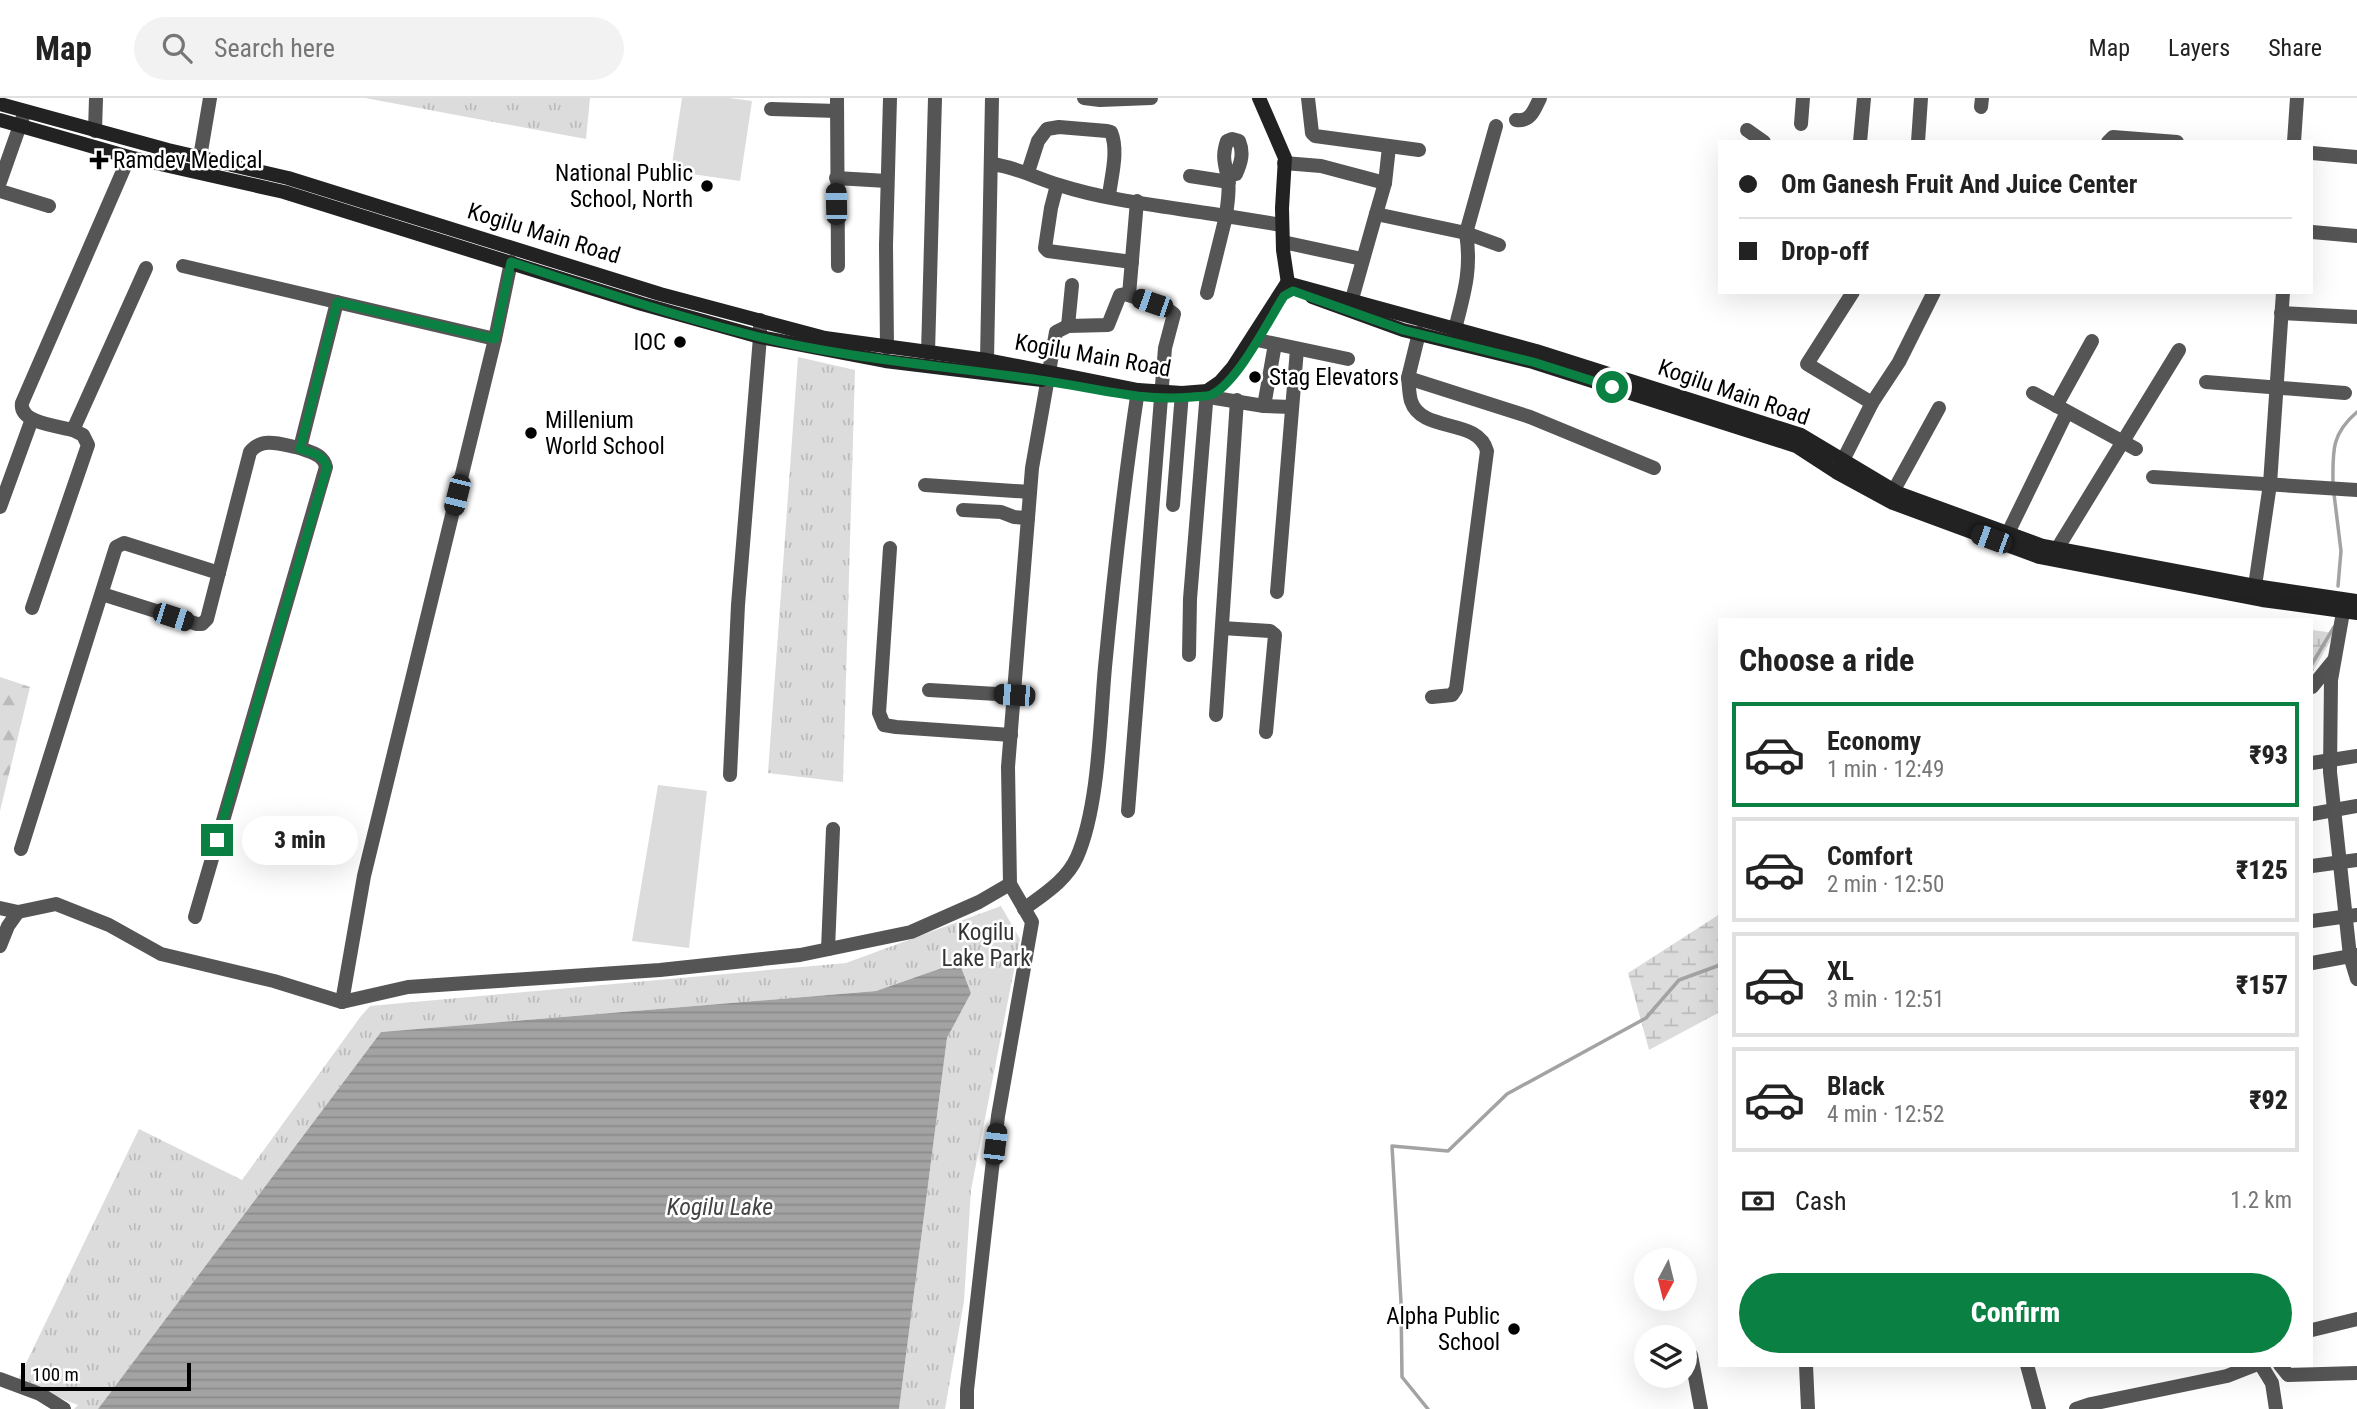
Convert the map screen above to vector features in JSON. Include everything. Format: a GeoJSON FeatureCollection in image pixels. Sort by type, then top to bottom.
{"type":"FeatureCollection","features":[{"type":"Feature","properties":{"kind":"main road"},"geometry":{"type":"LineString","coordinates":[[1209,392],[1230,379],[1288,288],[1282,226],[1285,158],[1259,98]]}},
{"type":"Feature","properties":{"kind":"main road","name":"Kogilu Main Road"},"geometry":{"type":"LineString","coordinates":[[0,104],[200,158],[288,178],[660,294],[825,338],[987,360],[1049,377],[1138,394],[1182,396],[1209,392]]}},
{"type":"Feature","properties":{"kind":"main road","name":"Kogilu Main Road"},"geometry":{"type":"LineString","coordinates":[[0,120],[129,157],[284,192],[642,304],[760,337],[885,361],[1049,377]]}},
{"type":"Feature","properties":{"kind":"main road","name":"Kogilu Main Road"},"geometry":{"type":"LineString","coordinates":[[1288,288],[1352,299],[1419,333],[1533,362],[1796,446],[1895,490],[2043,546],[2253,592]]}},
{"type":"Feature","properties":{"kind":"main road","name":"Kogilu Main Road"},"geometry":{"type":"LineString","coordinates":[[1288,288],[1387,317],[1455,329],[1536,351],[1801,435],[1894,503],[2039,557],[2351,606]]}},
{"type":"Feature","properties":{"kind":"main road"},"geometry":{"type":"LineString","coordinates":[[1209,392],[1233,367],[1288,288]]}},
{"type":"Feature","properties":{"kind":"street"},"geometry":{"type":"LineString","coordinates":[[95,131],[96,98]]}},
{"type":"Feature","properties":{"kind":"street"},"geometry":{"type":"LineString","coordinates":[[197,172],[211,98]]}},
{"type":"Feature","properties":{"kind":"street"},"geometry":{"type":"LineString","coordinates":[[887,348],[890,98]]}},
{"type":"Feature","properties":{"kind":"street"},"geometry":{"type":"LineString","coordinates":[[928,353],[935,98]]}},
{"type":"Feature","properties":{"kind":"street"},"geometry":{"type":"LineString","coordinates":[[987,360],[992,98]]}},
{"type":"Feature","properties":{"kind":"street"},"geometry":{"type":"LineString","coordinates":[[1084,98],[1151,98]]}},
{"type":"Feature","properties":{"kind":"street"},"geometry":{"type":"LineString","coordinates":[[1308,98],[1312,134],[1315,136],[1419,150]]}},
{"type":"Feature","properties":{"kind":"street"},"geometry":{"type":"LineString","coordinates":[[1516,120],[1524,121],[1531,117],[1538,98]]}},
{"type":"Feature","properties":{"kind":"street"},"geometry":{"type":"LineString","coordinates":[[1801,124],[1803,98]]}},
{"type":"Feature","properties":{"kind":"street"},"geometry":{"type":"LineString","coordinates":[[1860,140],[1864,98]]}},
{"type":"Feature","properties":{"kind":"street"},"geometry":{"type":"LineString","coordinates":[[1918,140],[1921,98]]}},
{"type":"Feature","properties":{"kind":"street"},"geometry":{"type":"LineString","coordinates":[[2294,140],[2297,98]]}},
{"type":"Feature","properties":{"kind":"street"},"geometry":{"type":"LineString","coordinates":[[771,109],[837,104],[838,266]]}},
{"type":"Feature","properties":{"kind":"street"},"geometry":{"type":"LineString","coordinates":[[0,182],[25,112]]}},
{"type":"Feature","properties":{"kind":"street"},"geometry":{"type":"LineString","coordinates":[[1455,329],[1469,277],[1466,233],[1496,126]]}},
{"type":"Feature","properties":{"kind":"street"},"geometry":{"type":"LineString","coordinates":[[1028,172],[1038,141],[1047,129],[1059,127],[1111,132],[1115,149],[1108,196]]}},
{"type":"Feature","properties":{"kind":"street"},"geometry":{"type":"LineString","coordinates":[[1748,130],[1761,140]]}},
{"type":"Feature","properties":{"kind":"street"},"geometry":{"type":"LineString","coordinates":[[2110,140],[2113,137],[2151,140]]}},
{"type":"Feature","properties":{"kind":"street"},"geometry":{"type":"LineString","coordinates":[[1352,299],[1385,183],[1389,147]]}},
{"type":"Feature","properties":{"kind":"street"},"geometry":{"type":"LineString","coordinates":[[2313,153],[2357,157]]}},
{"type":"Feature","properties":{"kind":"street"},"geometry":{"type":"LineString","coordinates":[[32,608],[88,445],[83,435],[32,419],[21,408],[22,402],[129,157]]}},
{"type":"Feature","properties":{"kind":"street"},"geometry":{"type":"LineString","coordinates":[[1284,163],[1321,166],[1385,183]]}},
{"type":"Feature","properties":{"kind":"street"},"geometry":{"type":"LineString","coordinates":[[992,164],[1010,166],[1057,185],[1108,196],[1282,226]]}},
{"type":"Feature","properties":{"kind":"street"},"geometry":{"type":"LineString","coordinates":[[1190,176],[1228,179],[1226,216],[1207,293]]}},
{"type":"Feature","properties":{"kind":"street"},"geometry":{"type":"LineString","coordinates":[[836,178],[887,181]]}},
{"type":"Feature","properties":{"kind":"street"},"geometry":{"type":"LineString","coordinates":[[1057,185],[1045,248],[1048,251],[1132,262]]}},
{"type":"Feature","properties":{"kind":"street"},"geometry":{"type":"LineString","coordinates":[[0,191],[49,206]]}},
{"type":"Feature","properties":{"kind":"street"},"geometry":{"type":"LineString","coordinates":[[1129,295],[1137,201]]}},
{"type":"Feature","properties":{"kind":"street"},"geometry":{"type":"LineString","coordinates":[[1376,214],[1466,233],[1499,245]]}},
{"type":"Feature","properties":{"kind":"street"},"geometry":{"type":"LineString","coordinates":[[2313,232],[2357,236]]}},
{"type":"Feature","properties":{"kind":"street"},"geometry":{"type":"LineString","coordinates":[[1283,242],[1362,259]]}},
{"type":"Feature","properties":{"kind":"street"},"geometry":{"type":"LineString","coordinates":[[342,1002],[364,876],[495,339],[511,262]]}},
{"type":"Feature","properties":{"kind":"street"},"geometry":{"type":"LineString","coordinates":[[183,266],[495,339]]}},
{"type":"Feature","properties":{"kind":"street"},"geometry":{"type":"LineString","coordinates":[[72,430],[146,268]]}},
{"type":"Feature","properties":{"kind":"street"},"geometry":{"type":"LineString","coordinates":[[1068,326],[1072,285]]}},
{"type":"Feature","properties":{"kind":"street"},"geometry":{"type":"LineString","coordinates":[[1852,294],[1807,364],[1872,402]]}},
{"type":"Feature","properties":{"kind":"street"},"geometry":{"type":"LineString","coordinates":[[1840,466],[1872,402],[1899,362],[1933,294]]}},
{"type":"Feature","properties":{"kind":"street"},"geometry":{"type":"LineString","coordinates":[[2253,592],[2270,484],[2283,294]]}},
{"type":"Feature","properties":{"kind":"street"},"geometry":{"type":"LineString","coordinates":[[967,1409],[998,1116],[1032,922],[1010,884],[1008,767],[1032,468],[1056,332],[1061,327],[1068,326],[1108,325],[1120,295],[1129,295],[1166,308],[1174,314],[1165,348],[1128,811]]}},
{"type":"Feature","properties":{"kind":"street"},"geometry":{"type":"LineString","coordinates":[[300,449],[337,302]]}},
{"type":"Feature","properties":{"kind":"street"},"geometry":{"type":"LineString","coordinates":[[2281,313],[2357,317]]}},
{"type":"Feature","properties":{"kind":"street"},"geometry":{"type":"LineString","coordinates":[[730,775],[738,606],[760,320]]}},
{"type":"Feature","properties":{"kind":"street"},"geometry":{"type":"LineString","coordinates":[[1419,333],[1408,379],[1410,401],[1416,411],[1429,419],[1475,434],[1485,441],[1487,451],[1455,689],[1451,695],[1432,697]]}},
{"type":"Feature","properties":{"kind":"street"},"geometry":{"type":"LineString","coordinates":[[1257,340],[1348,359]]}},
{"type":"Feature","properties":{"kind":"street"},"geometry":{"type":"LineString","coordinates":[[2008,533],[2092,341]]}},
{"type":"Feature","properties":{"kind":"street"},"geometry":{"type":"LineString","coordinates":[[1264,406],[1275,344]]}},
{"type":"Feature","properties":{"kind":"street"},"geometry":{"type":"LineString","coordinates":[[1277,592],[1297,349]]}},
{"type":"Feature","properties":{"kind":"street"},"geometry":{"type":"LineString","coordinates":[[2057,549],[2129,446],[2179,350]]}},
{"type":"Feature","properties":{"kind":"street"},"geometry":{"type":"LineString","coordinates":[[1408,379],[1530,417],[1654,468]]}},
{"type":"Feature","properties":{"kind":"street"},"geometry":{"type":"LineString","coordinates":[[2206,382],[2345,393]]}},
{"type":"Feature","properties":{"kind":"street"},"geometry":{"type":"LineString","coordinates":[[1209,392],[1215,398],[1264,406],[1291,407]]}},
{"type":"Feature","properties":{"kind":"street"},"geometry":{"type":"LineString","coordinates":[[1189,655],[1190,599],[1209,392]]}},
{"type":"Feature","properties":{"kind":"street"},"geometry":{"type":"LineString","coordinates":[[2033,393],[2129,446]]}},
{"type":"Feature","properties":{"kind":"street"},"geometry":{"type":"LineString","coordinates":[[1024,908],[1066,875],[1085,834],[1098,747],[1123,493],[1138,394]]}},
{"type":"Feature","properties":{"kind":"street"},"geometry":{"type":"LineString","coordinates":[[1173,505],[1182,396]]}},
{"type":"Feature","properties":{"kind":"street"},"geometry":{"type":"LineString","coordinates":[[1216,715],[1237,400]]}},
{"type":"Feature","properties":{"kind":"street"},"geometry":{"type":"LineString","coordinates":[[1895,490],[1939,408]]}},
{"type":"Feature","properties":{"kind":"street"},"geometry":{"type":"LineString","coordinates":[[1,501],[32,419]]}},
{"type":"Feature","properties":{"kind":"street"},"geometry":{"type":"LineString","coordinates":[[102,594],[202,624],[207,619],[250,452],[254,446],[267,442],[300,449],[319,455],[325,460],[327,467],[195,917]]}},
{"type":"Feature","properties":{"kind":"street"},"geometry":{"type":"LineString","coordinates":[[2154,477],[2357,491]]}},
{"type":"Feature","properties":{"kind":"street"},"geometry":{"type":"LineString","coordinates":[[925,485],[1030,492]]}},
{"type":"Feature","properties":{"kind":"street"},"geometry":{"type":"LineString","coordinates":[[963,510],[1001,512],[1028,518]]}},
{"type":"Feature","properties":{"kind":"street"},"geometry":{"type":"LineString","coordinates":[[21,849],[116,547],[124,543],[219,573]]}},
{"type":"Feature","properties":{"kind":"street"},"geometry":{"type":"LineString","coordinates":[[890,548],[878,713],[881,722],[896,727],[1010,735]]}},
{"type":"Feature","properties":{"kind":"street"},"geometry":{"type":"LineString","coordinates":[[2351,606],[2331,680],[2330,761],[2340,862],[2351,916],[2357,979]]}},
{"type":"Feature","properties":{"kind":"street"},"geometry":{"type":"LineString","coordinates":[[1222,628],[1270,631],[1275,635],[1266,732]]}},
{"type":"Feature","properties":{"kind":"street"},"geometry":{"type":"LineString","coordinates":[[2313,686],[2335,659]]}},
{"type":"Feature","properties":{"kind":"street"},"geometry":{"type":"LineString","coordinates":[[929,690],[1014,695]]}},
{"type":"Feature","properties":{"kind":"street"},"geometry":{"type":"LineString","coordinates":[[2313,763],[2357,756]]}},
{"type":"Feature","properties":{"kind":"street"},"geometry":{"type":"LineString","coordinates":[[2313,814],[2357,806]]}},
{"type":"Feature","properties":{"kind":"street"},"geometry":{"type":"LineString","coordinates":[[828,949],[833,829]]}},
{"type":"Feature","properties":{"kind":"street"},"geometry":{"type":"LineString","coordinates":[[2313,866],[2357,860]]}},
{"type":"Feature","properties":{"kind":"street"},"geometry":{"type":"LineString","coordinates":[[0,908],[18,912],[56,904],[108,925],[161,954],[274,981],[342,1002],[408,987],[660,970],[800,955],[911,932],[979,902],[1010,884]]}},
{"type":"Feature","properties":{"kind":"street"},"geometry":{"type":"LineString","coordinates":[[0,946],[8,926],[18,912]]}},
{"type":"Feature","properties":{"kind":"street"},"geometry":{"type":"LineString","coordinates":[[2313,921],[2351,916]]}},
{"type":"Feature","properties":{"kind":"street"},"geometry":{"type":"LineString","coordinates":[[2313,963],[2354,956]]}},
{"type":"Feature","properties":{"kind":"street"},"geometry":{"type":"LineString","coordinates":[[2313,1330],[2357,1319]]}},
{"type":"Feature","properties":{"kind":"street"},"geometry":{"type":"LineString","coordinates":[[1806,1367],[1808,1409]]}},
{"type":"Feature","properties":{"kind":"street"},"geometry":{"type":"LineString","coordinates":[[2028,1367],[2039,1409]]}},
{"type":"Feature","properties":{"kind":"street"},"geometry":{"type":"LineString","coordinates":[[2076,1409],[2227,1376],[2250,1367]]}},
{"type":"Feature","properties":{"kind":"street"},"geometry":{"type":"LineString","coordinates":[[2262,1367],[2272,1383],[2276,1409]]}},
{"type":"Feature","properties":{"kind":"street"},"geometry":{"type":"LineString","coordinates":[[2282,1367],[2288,1375],[2357,1373]]}},
{"type":"Feature","properties":{"kind":"street"},"geometry":{"type":"LineString","coordinates":[[0,1379],[40,1394],[64,1409]]}},
{"type":"Feature","properties":{"kind":"street"},"geometry":{"type":"LineString","coordinates":[[1697,1387],[1701,1409]]}},
{"type":"Feature","properties":{"kind":"green space"},"geometry":{"type":"Polygon","coordinates":[[[365,98],[590,98],[586,139],[365,98]]]}},
{"type":"Feature","properties":{"kind":"green space"},"geometry":{"type":"Polygon","coordinates":[[[682,98],[752,101],[740,181],[671,171],[682,98]]]}},
{"type":"Feature","properties":{"kind":"green space"},"geometry":{"type":"Polygon","coordinates":[[[798,357],[855,370],[843,782],[768,773],[798,357]]]}},
{"type":"Feature","properties":{"kind":"green space"},"geometry":{"type":"Polygon","coordinates":[[[2313,630],[2335,633],[2313,671],[2313,630]]]}},
{"type":"Feature","properties":{"kind":"green space"},"geometry":{"type":"Polygon","coordinates":[[[0,677],[30,687],[0,811],[0,677]]]}},
{"type":"Feature","properties":{"kind":"green space"},"geometry":{"type":"Polygon","coordinates":[[[658,785],[707,791],[689,948],[632,941],[658,785]]]}},
{"type":"Feature","properties":{"kind":"green space","name":"Kogilu Lake Park"},"geometry":{"type":"Polygon","coordinates":[[[1001,906],[1020,939],[971,1190],[964,1301],[945,1409],[899,1409],[947,1038],[971,993],[959,962],[876,991],[381,1032],[98,1409],[74,1409],[78,1405],[17,1382],[139,1129],[242,1180],[370,1006],[846,963],[1001,906]]]}},
{"type":"Feature","properties":{"kind":"green space"},"geometry":{"type":"Polygon","coordinates":[[[1718,915],[1718,1013],[1649,1050],[1628,973],[1718,915]]]}},
{"type":"Feature","properties":{"kind":"water","name":"Kogilu Lake"},"geometry":{"type":"Polygon","coordinates":[[[959,962],[971,993],[947,1038],[899,1409],[98,1409],[381,1032],[876,991],[959,962]]]}},
{"type":"Feature","properties":{"kind":"waterway"},"geometry":{"type":"LineString","coordinates":[[2333,486],[2335,445],[2342,429],[2357,412]]}},
{"type":"Feature","properties":{"kind":"waterway"},"geometry":{"type":"LineString","coordinates":[[2334,494],[2341,551],[2338,586]]}},
{"type":"Feature","properties":{"kind":"waterway"},"geometry":{"type":"LineString","coordinates":[[2313,662],[2334,627]]}},
{"type":"Feature","properties":{"kind":"waterway"},"geometry":{"type":"LineString","coordinates":[[1428,1409],[1402,1377],[1401,1302],[1392,1146],[1448,1151],[1507,1094],[1646,1018],[1679,980],[1718,966]]}},
{"type":"Feature","properties":{"kind":"place","name":"Ramdev Medical"},"geometry":{"type":"Point","coordinates":[99,160]}},
{"type":"Feature","properties":{"kind":"place","name":"National Public School, North"},"geometry":{"type":"Point","coordinates":[707,186]}},
{"type":"Feature","properties":{"kind":"place","name":"IOC"},"geometry":{"type":"Point","coordinates":[680,342]}},
{"type":"Feature","properties":{"kind":"place","name":"Stag Elevators"},"geometry":{"type":"Point","coordinates":[1255,377]}},
{"type":"Feature","properties":{"kind":"place","name":"Millenium World School"},"geometry":{"type":"Point","coordinates":[531,433]}},
{"type":"Feature","properties":{"kind":"place","name":"Alpha Public School"},"geometry":{"type":"Point","coordinates":[1514,1329]}},
{"type":"Feature","properties":{"kind":"route"},"geometry":{"type":"LineString","coordinates":[[217,840],[327,467],[325,460],[319,455],[300,449],[337,302],[495,339],[511,262],[642,304],[760,337],[885,361],[1013,376],[1146,398],[1170,399],[1213,394],[1230,379],[1284,296],[1293,291],[1403,330],[1533,362],[1612,387]]}}]}
